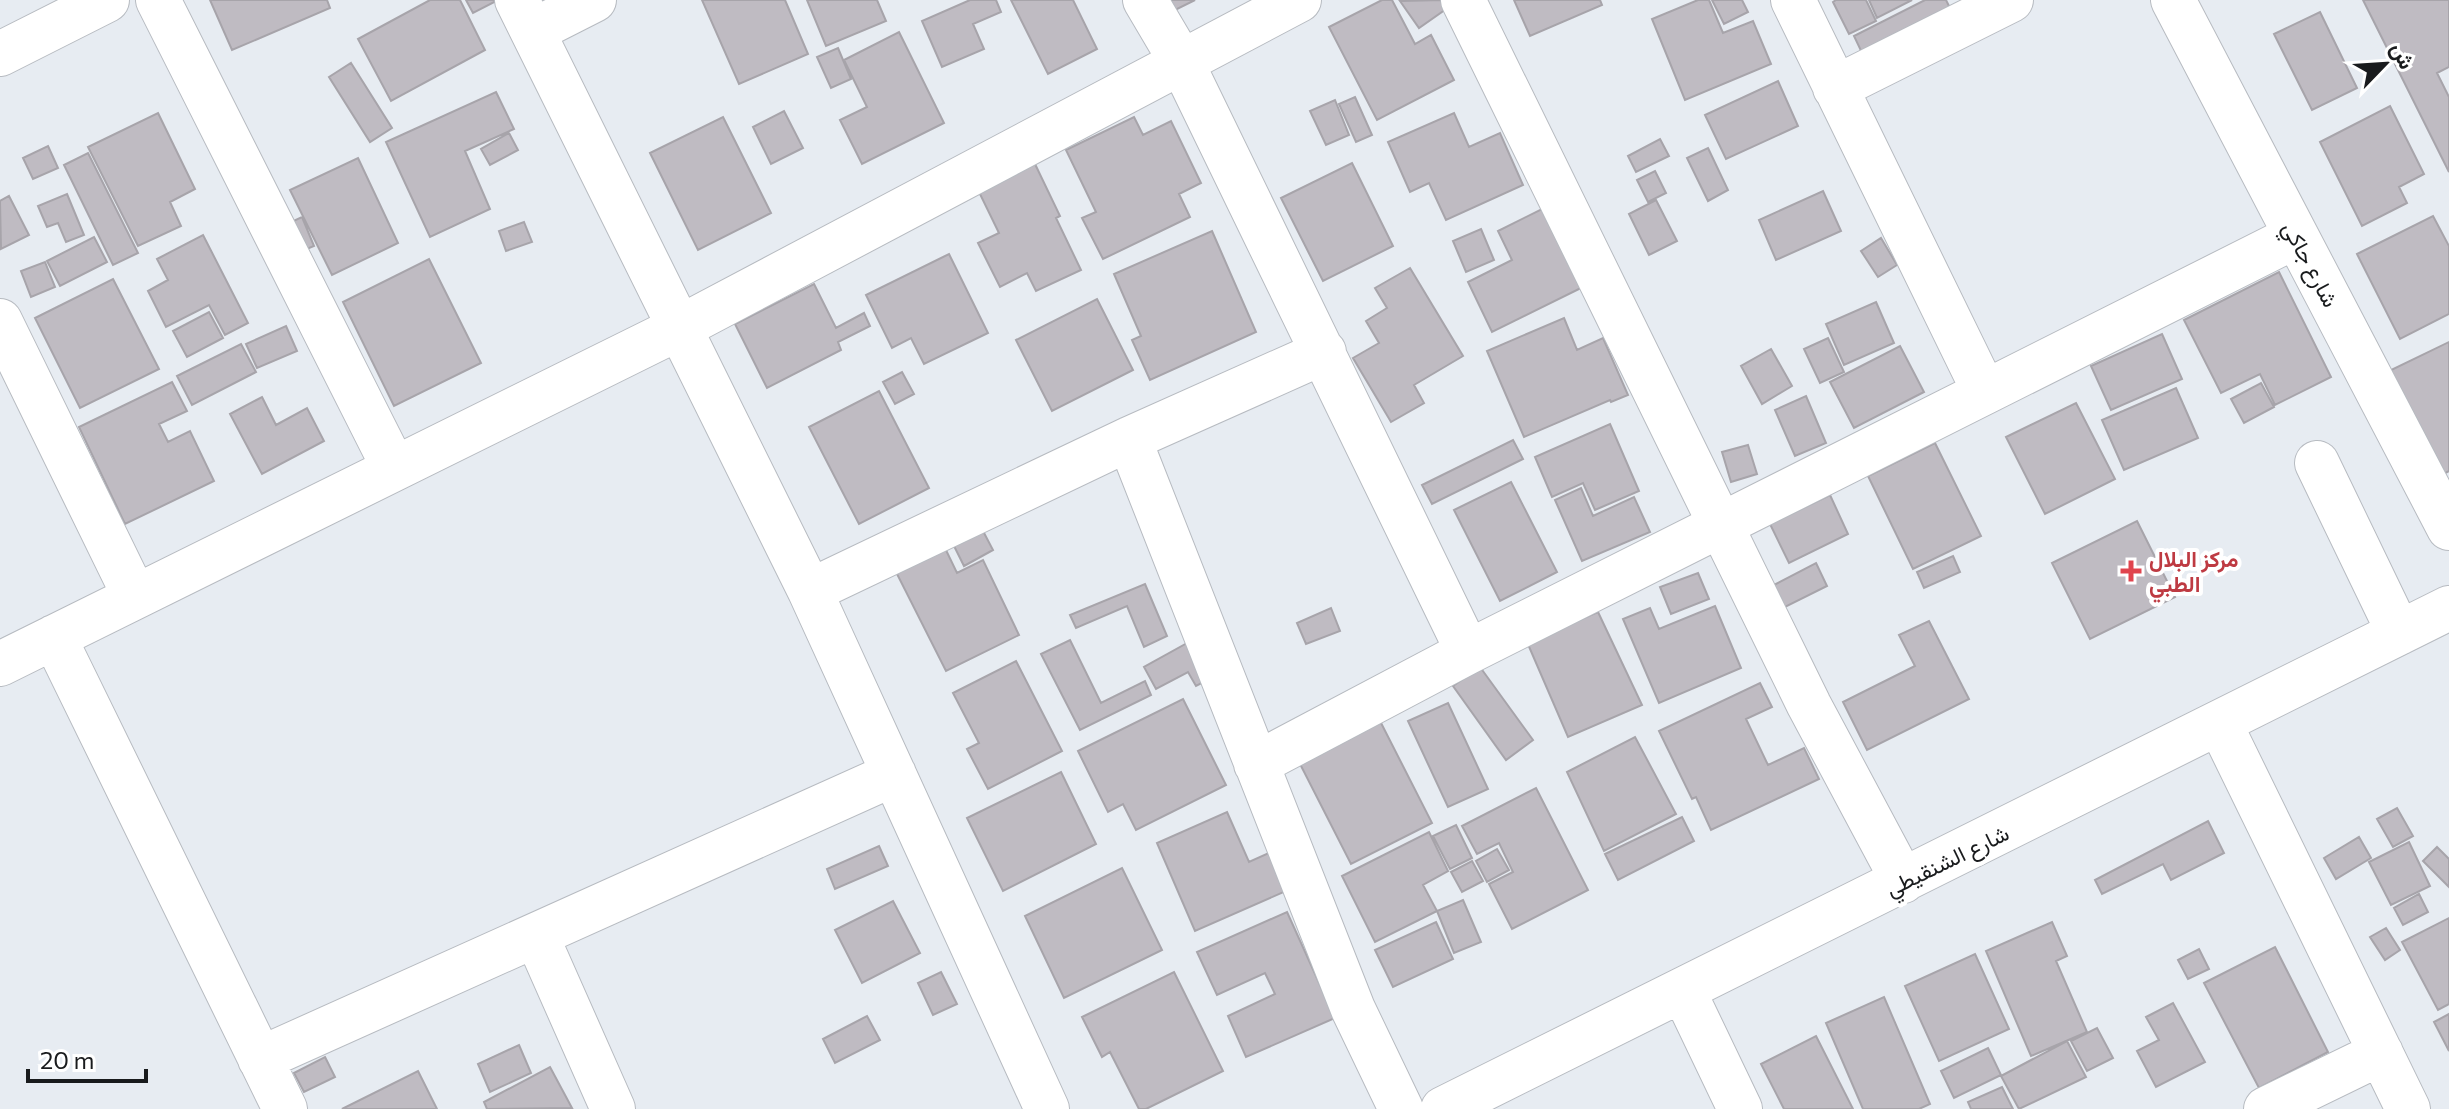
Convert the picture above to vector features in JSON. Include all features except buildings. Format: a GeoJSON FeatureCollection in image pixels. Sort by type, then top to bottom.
{"type":"FeatureCollection","features":[{"type":"Feature","properties":{"kind":"street"},"geometry":{"type":"LineString","coordinates":[[0,54],[107,0]]}},
{"type":"Feature","properties":{"kind":"street"},"geometry":{"type":"LineString","coordinates":[[158,0],[394,468]]}},
{"type":"Feature","properties":{"kind":"street"},"geometry":{"type":"LineString","coordinates":[[594,0],[525,16],[810,591],[1047,1109]]}},
{"type":"Feature","properties":{"kind":"street"},"geometry":{"type":"LineString","coordinates":[[1145,0],[1181,61],[1468,652]]}},
{"type":"Feature","properties":{"kind":"street"},"geometry":{"type":"LineString","coordinates":[[0,664],[679,328],[1299,0]]}},
{"type":"Feature","properties":{"kind":"street"},"geometry":{"type":"LineString","coordinates":[[1463,0],[1719,524],[1903,881]]}},
{"type":"Feature","properties":{"kind":"street"},"geometry":{"type":"LineString","coordinates":[[1793,0],[1984,391]]}},
{"type":"Feature","properties":{"kind":"street"},"geometry":{"type":"LineString","coordinates":[[1835,88],[2011,0]]}},
{"type":"Feature","properties":{"kind":"street","name":"شارع جاكي"},"geometry":{"type":"LineString","coordinates":[[2173,0],[2449,528]]}},
{"type":"Feature","properties":{"kind":"street"},"geometry":{"type":"LineString","coordinates":[[1256,764],[1719,524],[2296,236]]}},
{"type":"Feature","properties":{"kind":"street"},"geometry":{"type":"LineString","coordinates":[[0,321],[135,597]]}},
{"type":"Feature","properties":{"kind":"street"},"geometry":{"type":"LineString","coordinates":[[810,591],[1129,439],[1324,352]]}},
{"type":"Feature","properties":{"kind":"street"},"geometry":{"type":"LineString","coordinates":[[1129,439],[1353,1009],[1401,1109]]}},
{"type":"Feature","properties":{"kind":"street"},"geometry":{"type":"LineString","coordinates":[[2317,463],[2399,633]]}},
{"type":"Feature","properties":{"kind":"street","name":"شارع الشنقيطي"},"geometry":{"type":"LineString","coordinates":[[1443,1109],[2449,608]]}},
{"type":"Feature","properties":{"kind":"street"},"geometry":{"type":"LineString","coordinates":[[54,637],[285,1109]]}},
{"type":"Feature","properties":{"kind":"street"},"geometry":{"type":"LineString","coordinates":[[2220,724],[2408,1109]]}},
{"type":"Feature","properties":{"kind":"street"},"geometry":{"type":"LineString","coordinates":[[260,1059],[894,774]]}},
{"type":"Feature","properties":{"kind":"street"},"geometry":{"type":"LineString","coordinates":[[536,935],[613,1109]]}},
{"type":"Feature","properties":{"kind":"street"},"geometry":{"type":"LineString","coordinates":[[1683,990],[1740,1109]]}},
{"type":"Feature","properties":{"kind":"street"},"geometry":{"type":"LineString","coordinates":[[2266,1109],[2381,1053]]}},
{"type":"Feature","properties":{"kind":"place","name":"مركز البلال الطبي"},"geometry":{"type":"Point","coordinates":[2131,571]}}]}
